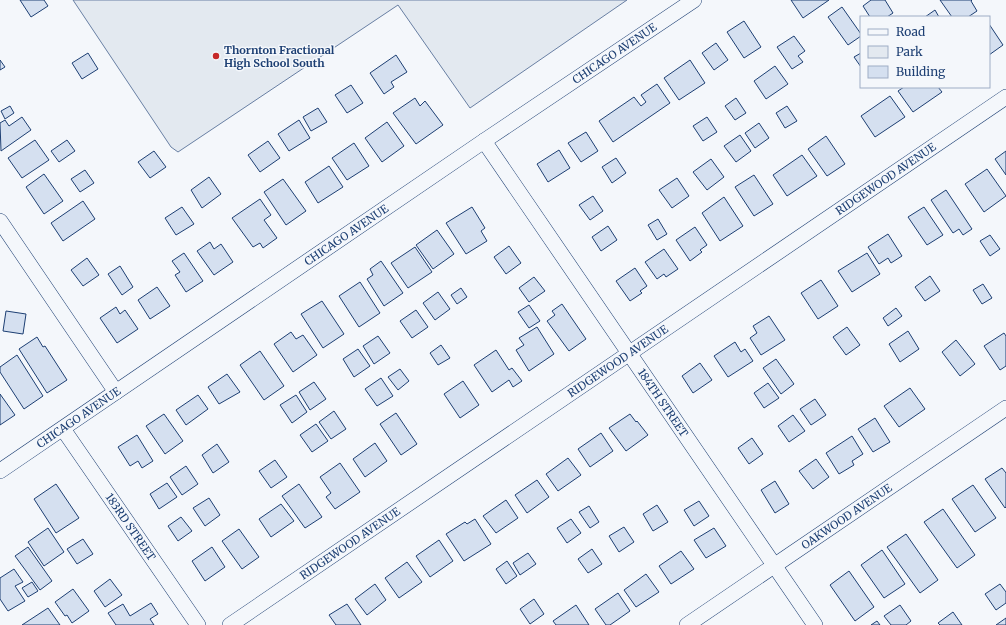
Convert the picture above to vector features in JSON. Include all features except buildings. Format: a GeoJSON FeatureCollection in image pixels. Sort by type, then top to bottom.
{"type":"FeatureCollection","features":[{"type":"Feature","properties":{"kind":"street","name":"CHICAGO AVENUE"},"geometry":{"type":"LineString","coordinates":[[0,471],[484,141],[694,0]]}},
{"type":"Feature","properties":{"kind":"street","name":"RIDGEWOOD AVENUE"},"geometry":{"type":"LineString","coordinates":[[230,625],[1006,97]]}},
{"type":"Feature","properties":{"kind":"street","name":"184TH STREET"},"geometry":{"type":"LineString","coordinates":[[484,141],[815,625]]}},
{"type":"Feature","properties":{"kind":"street"},"geometry":{"type":"LineString","coordinates":[[0,221],[116,392]]}},
{"type":"Feature","properties":{"kind":"street","name":"OAKWOOD AVENUE"},"geometry":{"type":"LineString","coordinates":[[687,625],[1006,408]]}},
{"type":"Feature","properties":{"kind":"street","name":"183RD STREET"},"geometry":{"type":"LineString","coordinates":[[62,429],[198,625]]}},
{"type":"Feature","properties":{"kind":"green space","name":"Thornton Fractional High School South"},"geometry":{"type":"Polygon","coordinates":[[[73,0],[627,0],[470,108],[398,5],[178,152],[171,147],[73,0]]]}},
{"type":"Feature","properties":{"kind":"place","name":"Thornton Fractional High School South"},"geometry":{"type":"Point","coordinates":[216,56]}}]}
